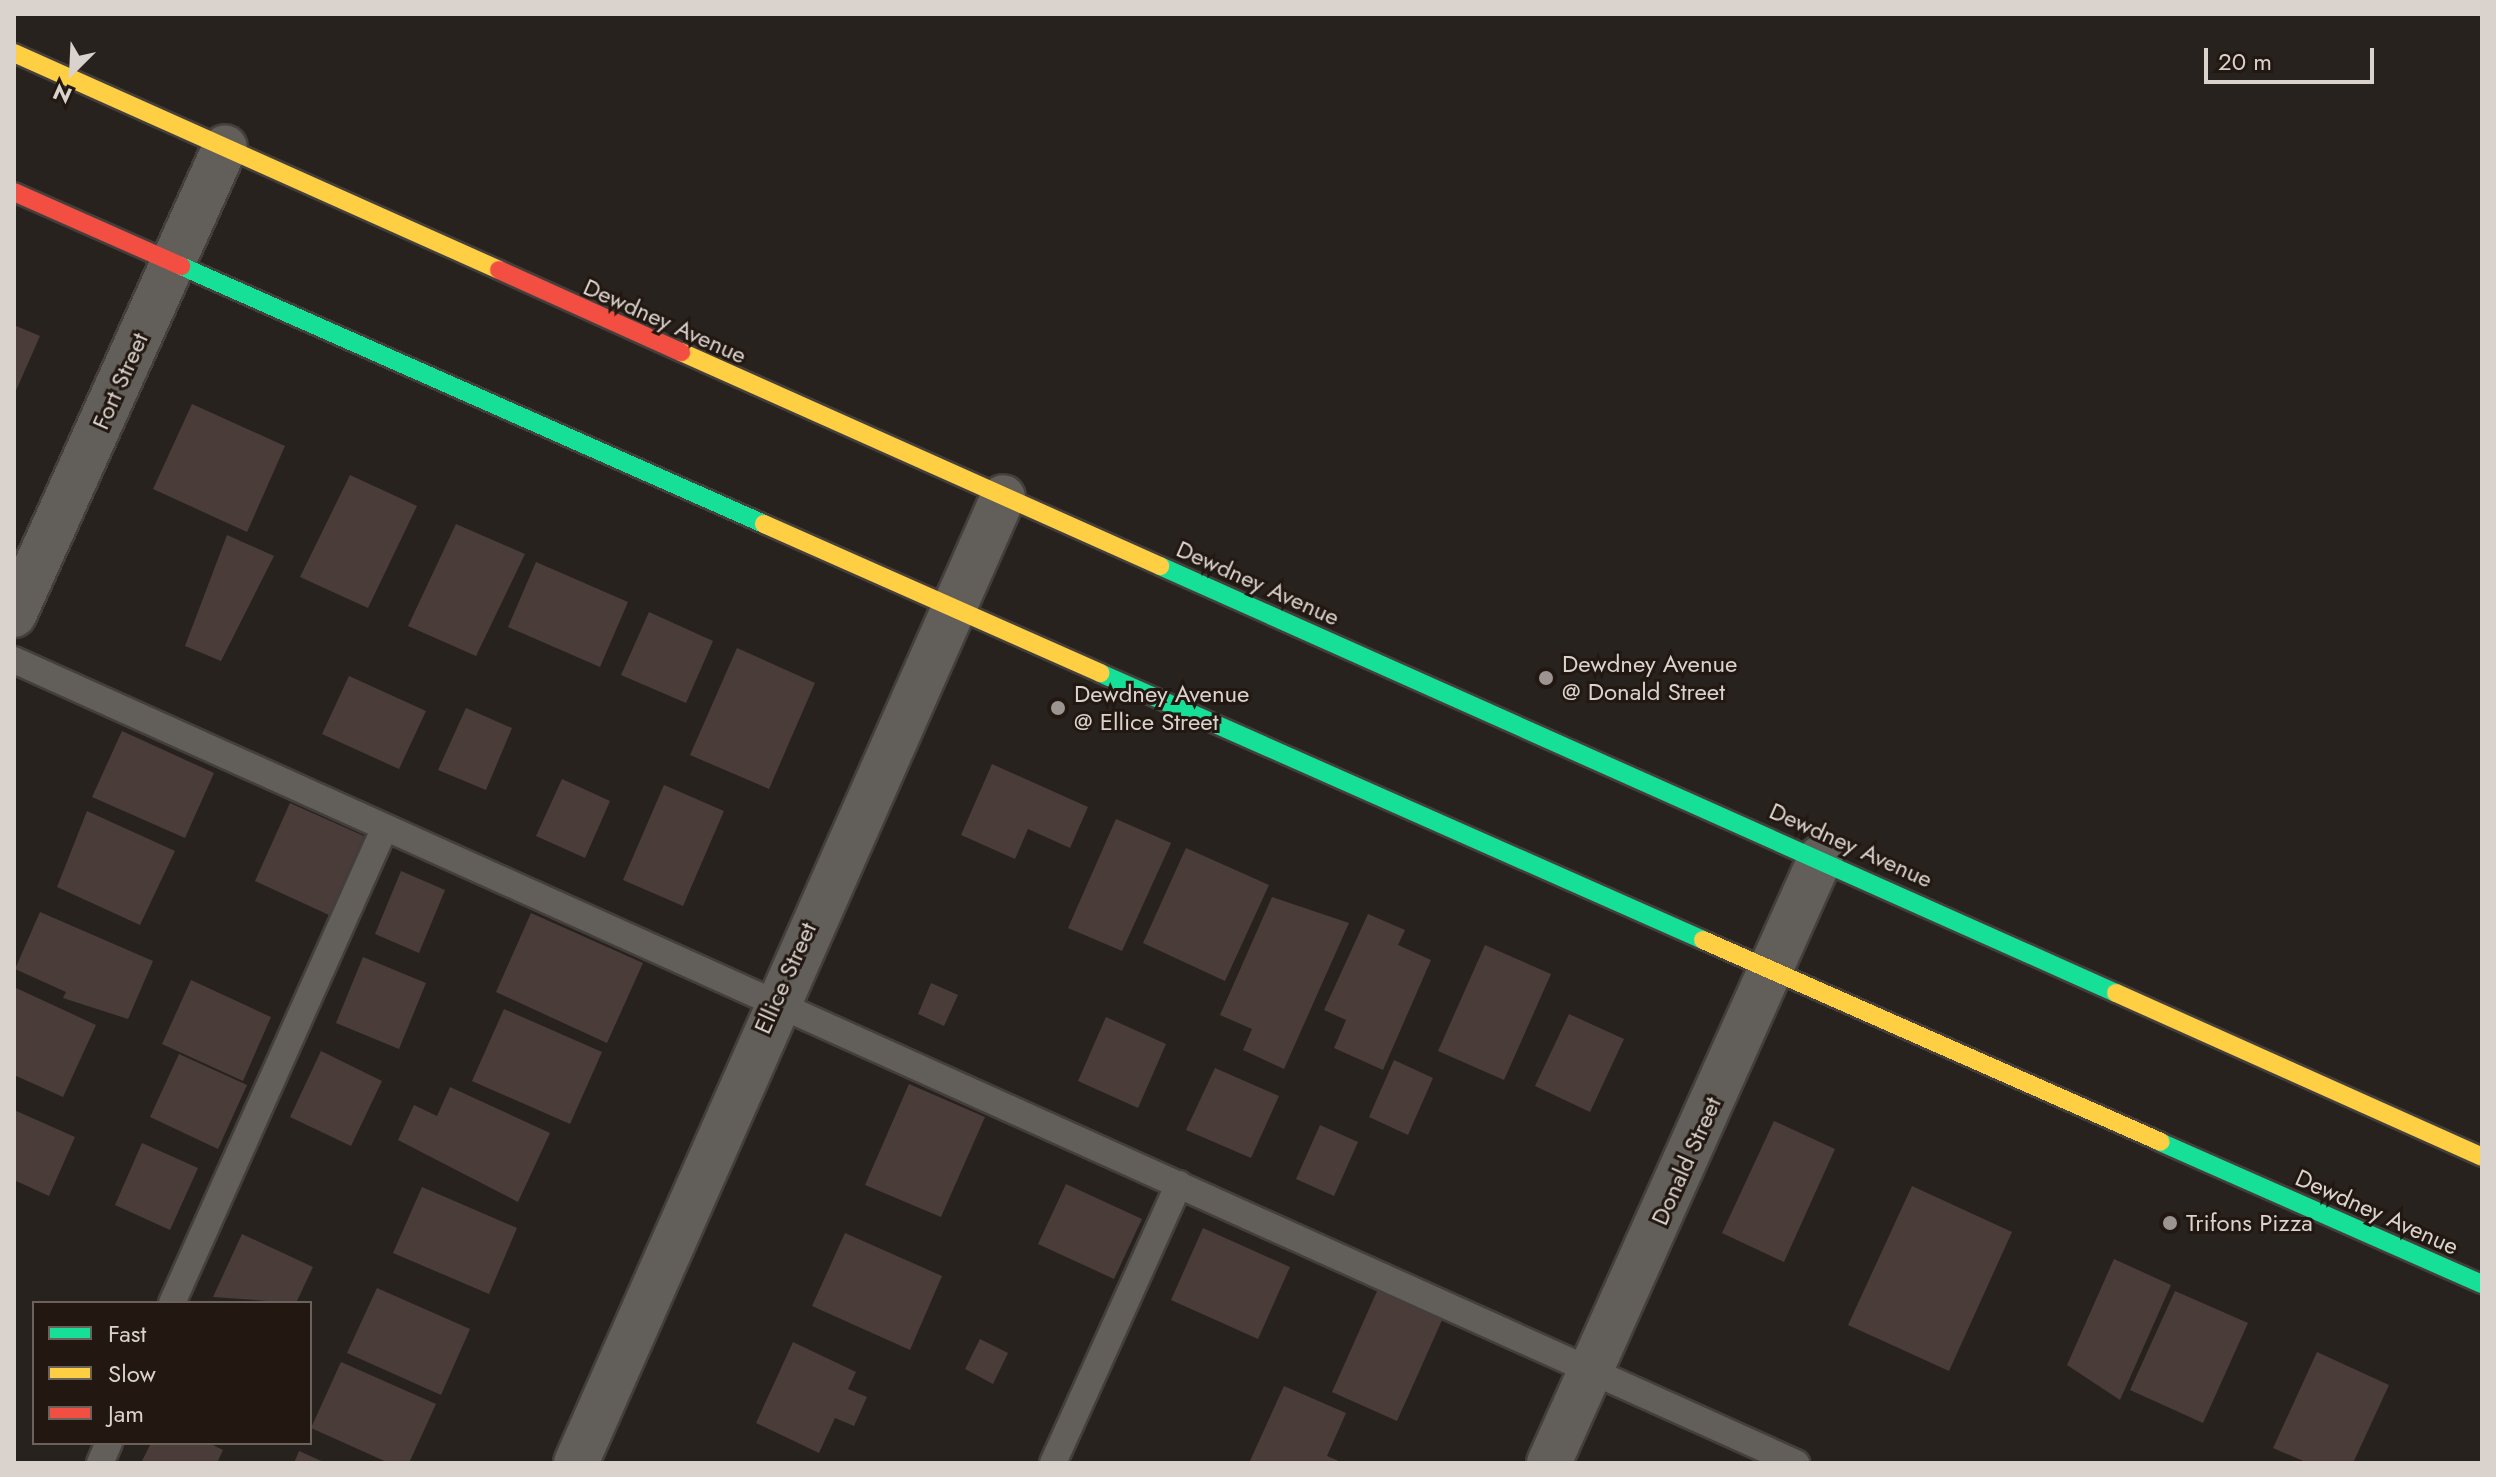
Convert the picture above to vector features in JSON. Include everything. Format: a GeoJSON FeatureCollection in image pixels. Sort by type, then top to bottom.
{"type":"FeatureCollection","features":[{"type":"Feature","properties":{"kind":"main road","name":"Dewdney Avenue"},"geometry":{"type":"LineString","coordinates":[[14,53],[1003,497],[1821,857],[2482,1157]]}},
{"type":"Feature","properties":{"kind":"main road","name":"Dewdney Avenue"},"geometry":{"type":"LineString","coordinates":[[14,192],[952,606],[1770,973],[2482,1284]]}},
{"type":"Feature","properties":{"kind":"street","name":"Fort Street"},"geometry":{"type":"LineString","coordinates":[[14,615],[225,147]]}},
{"type":"Feature","properties":{"kind":"street","name":"Ellice Street"},"geometry":{"type":"LineString","coordinates":[[576,1463],[774,1002],[1003,497]]}},
{"type":"Feature","properties":{"kind":"street","name":"Donald Street"},"geometry":{"type":"LineString","coordinates":[[1549,1463],[1821,857]]}},
{"type":"Feature","properties":{"kind":"lane"},"geometry":{"type":"LineString","coordinates":[[14,660],[1796,1463]]}},
{"type":"Feature","properties":{"kind":"lane"},"geometry":{"type":"LineString","coordinates":[[173,1301],[385,827]]}},
{"type":"Feature","properties":{"kind":"lane"},"geometry":{"type":"LineString","coordinates":[[1053,1463],[1179,1184]]}},
{"type":"Feature","properties":{"kind":"building"},"geometry":{"type":"Polygon","coordinates":[[[14,325],[40,336],[14,395],[14,325]]]}},
{"type":"Feature","properties":{"kind":"building"},"geometry":{"type":"Polygon","coordinates":[[[192,404],[285,446],[247,532],[153,489],[192,404]]]}},
{"type":"Feature","properties":{"kind":"building"},"geometry":{"type":"Polygon","coordinates":[[[350,475],[417,506],[368,608],[300,577],[350,475]]]}},
{"type":"Feature","properties":{"kind":"building"},"geometry":{"type":"Polygon","coordinates":[[[456,524],[525,554],[476,656],[408,626],[456,524]]]}},
{"type":"Feature","properties":{"kind":"building"},"geometry":{"type":"Polygon","coordinates":[[[227,535],[274,556],[221,661],[185,646],[227,535]]]}},
{"type":"Feature","properties":{"kind":"building"},"geometry":{"type":"Polygon","coordinates":[[[536,562],[628,602],[600,667],[508,627],[536,562]]]}},
{"type":"Feature","properties":{"kind":"building"},"geometry":{"type":"Polygon","coordinates":[[[649,612],[713,641],[686,703],[621,675],[649,612]]]}},
{"type":"Feature","properties":{"kind":"building"},"geometry":{"type":"Polygon","coordinates":[[[737,648],[815,683],[769,789],[690,755],[737,648]]]}},
{"type":"Feature","properties":{"kind":"building"},"geometry":{"type":"Polygon","coordinates":[[[349,676],[426,711],[399,769],[322,734],[349,676]]]}},
{"type":"Feature","properties":{"kind":"building"},"geometry":{"type":"Polygon","coordinates":[[[466,708],[512,728],[486,790],[438,770],[466,708]]]}},
{"type":"Feature","properties":{"kind":"building"},"geometry":{"type":"Polygon","coordinates":[[[122,731],[214,773],[185,838],[92,797],[122,731]]]}},
{"type":"Feature","properties":{"kind":"building"},"geometry":{"type":"Polygon","coordinates":[[[992,764],[1088,807],[1070,848],[1028,829],[1015,859],[961,835],[992,764]]]}},
{"type":"Feature","properties":{"kind":"building"},"geometry":{"type":"Polygon","coordinates":[[[562,779],[610,801],[585,858],[536,836],[562,779]]]}},
{"type":"Feature","properties":{"kind":"building"},"geometry":{"type":"Polygon","coordinates":[[[664,785],[724,811],[683,906],[623,880],[664,785]]]}},
{"type":"Feature","properties":{"kind":"building"},"geometry":{"type":"Polygon","coordinates":[[[290,803],[364,836],[329,915],[255,881],[290,803]]]}},
{"type":"Feature","properties":{"kind":"building"},"geometry":{"type":"Polygon","coordinates":[[[87,811],[175,851],[140,925],[57,887],[87,811]]]}},
{"type":"Feature","properties":{"kind":"building"},"geometry":{"type":"Polygon","coordinates":[[[1116,819],[1171,843],[1122,951],[1068,928],[1116,819]]]}},
{"type":"Feature","properties":{"kind":"building"},"geometry":{"type":"Polygon","coordinates":[[[1186,848],[1269,885],[1225,981],[1143,943],[1186,848]]]}},
{"type":"Feature","properties":{"kind":"building"},"geometry":{"type":"Polygon","coordinates":[[[401,871],[445,890],[419,953],[375,934],[401,871]]]}},
{"type":"Feature","properties":{"kind":"building"},"geometry":{"type":"Polygon","coordinates":[[[1272,897],[1349,923],[1284,1069],[1243,1050],[1252,1029],[1220,1015],[1272,897]]]}},
{"type":"Feature","properties":{"kind":"building"},"geometry":{"type":"Polygon","coordinates":[[[40,912],[153,961],[128,1019],[63,998],[66,992],[15,969],[40,912]]]}},
{"type":"Feature","properties":{"kind":"building"},"geometry":{"type":"Polygon","coordinates":[[[531,913],[643,963],[607,1043],[496,992],[531,913]]]}},
{"type":"Feature","properties":{"kind":"building"},"geometry":{"type":"Polygon","coordinates":[[[1368,914],[1405,930],[1398,945],[1431,960],[1383,1070],[1334,1048],[1346,1020],[1324,1010],[1368,914]]]}},
{"type":"Feature","properties":{"kind":"building"},"geometry":{"type":"Polygon","coordinates":[[[1485,945],[1551,974],[1504,1080],[1438,1051],[1485,945]]]}},
{"type":"Feature","properties":{"kind":"building"},"geometry":{"type":"Polygon","coordinates":[[[363,957],[426,983],[399,1049],[336,1023],[363,957]]]}},
{"type":"Feature","properties":{"kind":"building"},"geometry":{"type":"Polygon","coordinates":[[[191,980],[271,1017],[243,1081],[162,1044],[191,980]]]}},
{"type":"Feature","properties":{"kind":"building"},"geometry":{"type":"Polygon","coordinates":[[[931,983],[958,995],[944,1026],[918,1014],[931,983]]]}},
{"type":"Feature","properties":{"kind":"building"},"geometry":{"type":"Polygon","coordinates":[[[14,987],[96,1025],[63,1097],[14,1075],[14,987]]]}},
{"type":"Feature","properties":{"kind":"building"},"geometry":{"type":"Polygon","coordinates":[[[504,1009],[602,1052],[570,1124],[472,1081],[504,1009]]]}},
{"type":"Feature","properties":{"kind":"building"},"geometry":{"type":"Polygon","coordinates":[[[1569,1014],[1624,1039],[1590,1112],[1535,1086],[1569,1014]]]}},
{"type":"Feature","properties":{"kind":"building"},"geometry":{"type":"Polygon","coordinates":[[[1106,1017],[1166,1044],[1138,1108],[1078,1081],[1106,1017]]]}},
{"type":"Feature","properties":{"kind":"building"},"geometry":{"type":"Polygon","coordinates":[[[321,1051],[382,1081],[351,1146],[290,1117],[321,1051]]]}},
{"type":"Feature","properties":{"kind":"building"},"geometry":{"type":"Polygon","coordinates":[[[179,1054],[247,1085],[218,1149],[150,1117],[179,1054]]]}},
{"type":"Feature","properties":{"kind":"building"},"geometry":{"type":"Polygon","coordinates":[[[1394,1060],[1433,1078],[1408,1135],[1369,1117],[1394,1060]]]}},
{"type":"Feature","properties":{"kind":"building"},"geometry":{"type":"Polygon","coordinates":[[[1215,1068],[1279,1096],[1251,1158],[1186,1130],[1215,1068]]]}},
{"type":"Feature","properties":{"kind":"building"},"geometry":{"type":"Polygon","coordinates":[[[909,1084],[985,1117],[941,1217],[865,1185],[909,1084]]]}},
{"type":"Feature","properties":{"kind":"building"},"geometry":{"type":"Polygon","coordinates":[[[450,1087],[550,1133],[518,1202],[398,1140],[414,1105],[437,1116],[450,1087]]]}},
{"type":"Feature","properties":{"kind":"building"},"geometry":{"type":"Polygon","coordinates":[[[14,1110],[75,1137],[49,1196],[14,1180],[14,1110]]]}},
{"type":"Feature","properties":{"kind":"building"},"geometry":{"type":"Polygon","coordinates":[[[1774,1121],[1835,1149],[1784,1262],[1722,1233],[1774,1121]]]}},
{"type":"Feature","properties":{"kind":"building"},"geometry":{"type":"Polygon","coordinates":[[[1320,1125],[1358,1142],[1334,1196],[1296,1179],[1320,1125]]]}},
{"type":"Feature","properties":{"kind":"building"},"geometry":{"type":"Polygon","coordinates":[[[142,1143],[198,1168],[170,1230],[115,1205],[142,1143]]]}},
{"type":"Feature","properties":{"kind":"building"},"geometry":{"type":"Polygon","coordinates":[[[1066,1184],[1142,1219],[1114,1279],[1038,1244],[1066,1184]]]}},
{"type":"Feature","properties":{"kind":"building"},"geometry":{"type":"Polygon","coordinates":[[[1912,1186],[2012,1232],[1949,1371],[1848,1325],[1912,1186]]]}},
{"type":"Feature","properties":{"kind":"building"},"geometry":{"type":"Polygon","coordinates":[[[422,1187],[517,1228],[489,1294],[393,1253],[422,1187]]]}},
{"type":"Feature","properties":{"kind":"building"},"geometry":{"type":"Polygon","coordinates":[[[1203,1228],[1290,1267],[1258,1339],[1171,1300],[1203,1228]]]}},
{"type":"Feature","properties":{"kind":"building"},"geometry":{"type":"Polygon","coordinates":[[[845,1233],[942,1276],[910,1350],[812,1306],[845,1233]]]}},
{"type":"Feature","properties":{"kind":"building"},"geometry":{"type":"Polygon","coordinates":[[[242,1234],[313,1267],[297,1301],[213,1297],[242,1234]]]}},
{"type":"Feature","properties":{"kind":"building"},"geometry":{"type":"Polygon","coordinates":[[[2114,1259],[2171,1285],[2120,1400],[2067,1365],[2114,1259]]]}},
{"type":"Feature","properties":{"kind":"building"},"geometry":{"type":"Polygon","coordinates":[[[377,1288],[470,1329],[441,1395],[347,1353],[377,1288]]]}},
{"type":"Feature","properties":{"kind":"building"},"geometry":{"type":"Polygon","coordinates":[[[1378,1289],[1443,1318],[1397,1421],[1332,1392],[1378,1289]]]}},
{"type":"Feature","properties":{"kind":"building"},"geometry":{"type":"Polygon","coordinates":[[[2175,1291],[2248,1323],[2203,1423],[2130,1390],[2175,1291]]]}},
{"type":"Feature","properties":{"kind":"building"},"geometry":{"type":"Polygon","coordinates":[[[980,1339],[1008,1353],[993,1384],[965,1369],[980,1339]]]}},
{"type":"Feature","properties":{"kind":"building"},"geometry":{"type":"Polygon","coordinates":[[[793,1342],[856,1372],[848,1389],[867,1397],[854,1426],[835,1418],[819,1453],[756,1423],[793,1342]]]}},
{"type":"Feature","properties":{"kind":"building"},"geometry":{"type":"Polygon","coordinates":[[[2317,1352],[2389,1385],[2353,1463],[2308,1463],[2273,1448],[2317,1352]]]}},
{"type":"Feature","properties":{"kind":"building"},"geometry":{"type":"Polygon","coordinates":[[[341,1362],[436,1404],[409,1463],[389,1463],[312,1426],[341,1362]]]}},
{"type":"Feature","properties":{"kind":"building"},"geometry":{"type":"Polygon","coordinates":[[[1284,1386],[1346,1413],[1327,1456],[1343,1463],[1249,1463],[1284,1386]]]}},
{"type":"Feature","properties":{"kind":"building"},"geometry":{"type":"Polygon","coordinates":[[[150,1445],[213,1445],[223,1450],[217,1463],[141,1463],[150,1445]]]}},
{"type":"Feature","properties":{"kind":"building"},"geometry":{"type":"Polygon","coordinates":[[[299,1451],[326,1463],[294,1463],[299,1451]]]}},
{"type":"Feature","properties":{"kind":"traffic: fast"},"geometry":{"type":"LineString","coordinates":[[181,266],[764,524]]}},
{"type":"Feature","properties":{"kind":"traffic: fast"},"geometry":{"type":"LineString","coordinates":[[1160,566],[2116,993]]}},
{"type":"Feature","properties":{"kind":"traffic: fast"},"geometry":{"type":"LineString","coordinates":[[1100,673],[1703,940]]}},
{"type":"Feature","properties":{"kind":"traffic: fast"},"geometry":{"type":"LineString","coordinates":[[2160,1142],[2482,1284]]}},
{"type":"Feature","properties":{"kind":"traffic: slow"},"geometry":{"type":"LineString","coordinates":[[14,53],[499,270]]}},
{"type":"Feature","properties":{"kind":"traffic: slow"},"geometry":{"type":"LineString","coordinates":[[681,352],[1160,566]]}},
{"type":"Feature","properties":{"kind":"traffic: slow"},"geometry":{"type":"LineString","coordinates":[[764,524],[1100,673]]}},
{"type":"Feature","properties":{"kind":"traffic: slow"},"geometry":{"type":"LineString","coordinates":[[1703,940],[2160,1142]]}},
{"type":"Feature","properties":{"kind":"traffic: slow"},"geometry":{"type":"LineString","coordinates":[[2116,993],[2482,1157]]}},
{"type":"Feature","properties":{"kind":"traffic: jam"},"geometry":{"type":"LineString","coordinates":[[14,192],[181,266]]}},
{"type":"Feature","properties":{"kind":"traffic: jam"},"geometry":{"type":"LineString","coordinates":[[499,270],[681,352]]}},
{"type":"Feature","properties":{"kind":"place","name":"Dewdney Avenue @ Donald Street"},"geometry":{"type":"Point","coordinates":[1546,678]}},
{"type":"Feature","properties":{"kind":"place","name":"Dewdney Avenue @ Ellice Street"},"geometry":{"type":"Point","coordinates":[1058,708]}},
{"type":"Feature","properties":{"kind":"place","name":"Trifons Pizza"},"geometry":{"type":"Point","coordinates":[2170,1223]}}]}
